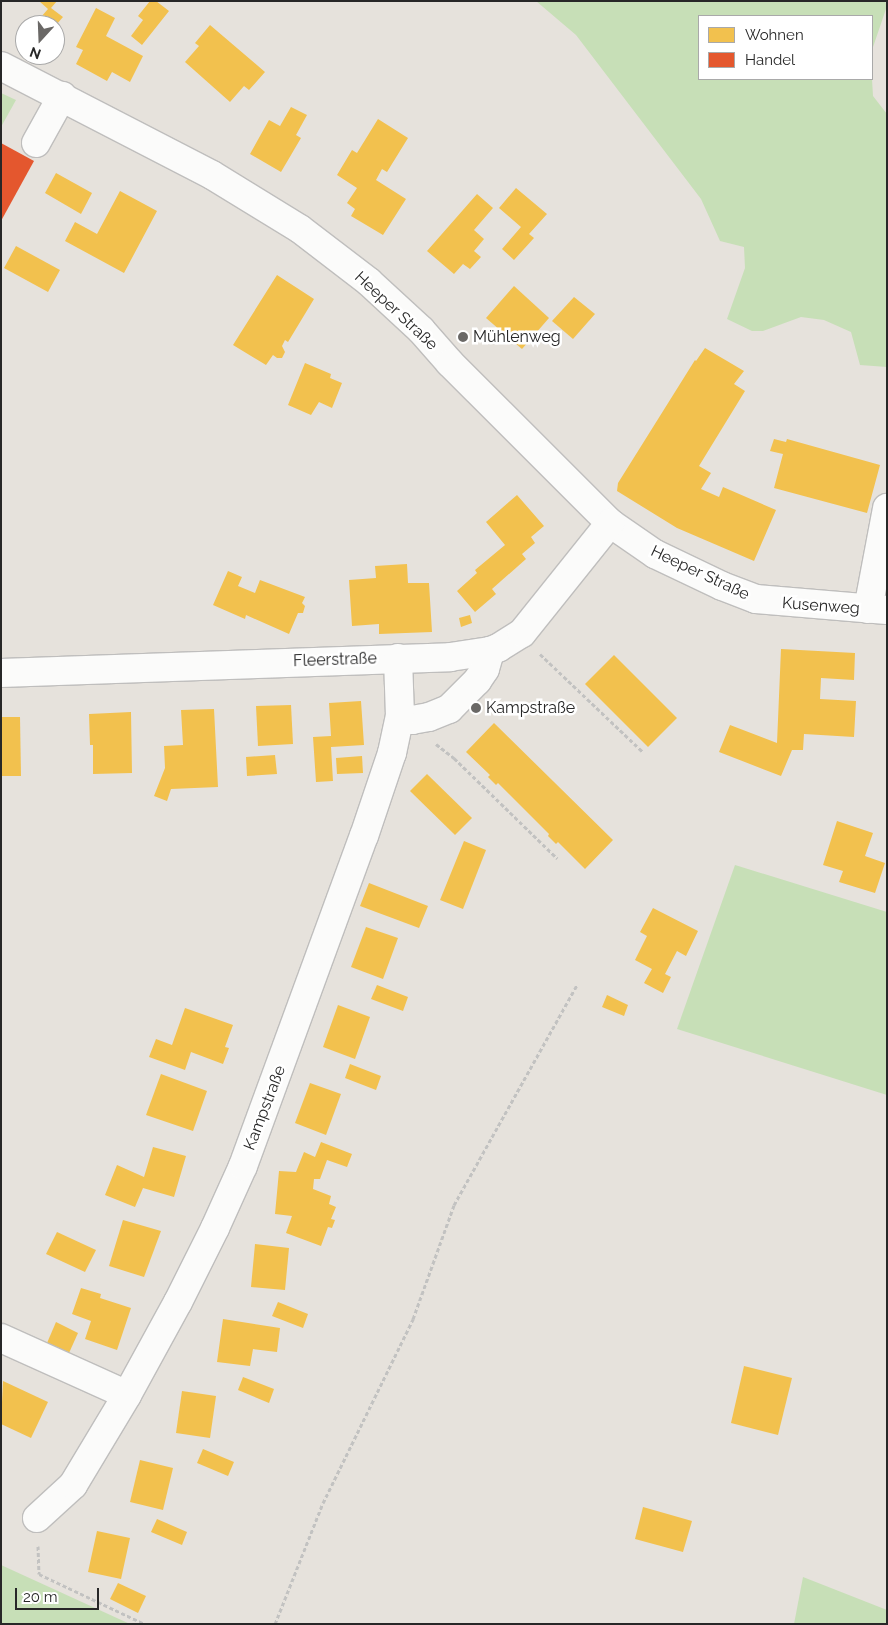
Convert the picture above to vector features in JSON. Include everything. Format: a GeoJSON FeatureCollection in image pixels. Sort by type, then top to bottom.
{"type":"FeatureCollection","features":[{"type":"Feature","properties":{"kind":"street","name":"Heeper Straße"},"geometry":{"type":"LineString","coordinates":[[1,66],[212,174],[262,204],[369,282],[421,330],[450,363],[610,523],[655,554],[722,586],[756,599]]}},
{"type":"Feature","properties":{"kind":"street"},"geometry":{"type":"LineString","coordinates":[[36,143],[62,96]]}},
{"type":"Feature","properties":{"kind":"street"},"geometry":{"type":"LineString","coordinates":[[877,610],[887,508]]}},
{"type":"Feature","properties":{"kind":"street","name":"Fleerstraße"},"geometry":{"type":"LineString","coordinates":[[1,673],[450,657],[490,651],[522,633],[610,523]]}},
{"type":"Feature","properties":{"kind":"street","name":"Kusenweg"},"geometry":{"type":"LineString","coordinates":[[756,599],[877,610]]}},
{"type":"Feature","properties":{"kind":"street"},"geometry":{"type":"LineString","coordinates":[[400,716],[412,720],[429,717],[449,709],[477,681],[485,669],[490,651]]}},
{"type":"Feature","properties":{"kind":"street","name":"Kampstraße"},"geometry":{"type":"LineString","coordinates":[[37,1518],[73,1485],[127,1395],[216,1228],[243,1166],[364,836],[392,752],[400,716],[398,658]]}},
{"type":"Feature","properties":{"kind":"street"},"geometry":{"type":"LineString","coordinates":[[1,1338],[127,1395]]}},
{"type":"Feature","properties":{"kind":"path"},"geometry":{"type":"LineString","coordinates":[[522,633],[527,642],[643,752]]}},
{"type":"Feature","properties":{"kind":"path"},"geometry":{"type":"LineString","coordinates":[[400,716],[454,758],[557,858]]}},
{"type":"Feature","properties":{"kind":"path"},"geometry":{"type":"LineString","coordinates":[[274,1624],[323,1503],[413,1319],[454,1204],[577,985]]}},
{"type":"Feature","properties":{"kind":"path"},"geometry":{"type":"LineString","coordinates":[[37,1518],[39,1574],[145,1624]]}},
{"type":"Feature","properties":{"kind":"green space"},"geometry":{"type":"Polygon","coordinates":[[[536,1],[885,1],[887,6],[873,47],[873,15],[698,15],[698,80],[872,80],[873,96],[887,114],[887,367],[860,365],[851,332],[824,320],[801,317],[763,331],[752,331],[727,319],[745,268],[744,247],[720,241],[701,199],[576,35],[536,1]]]}},
{"type":"Feature","properties":{"kind":"green space"},"geometry":{"type":"Polygon","coordinates":[[[1,93],[16,100],[1,127],[1,93]]]}},
{"type":"Feature","properties":{"kind":"green space"},"geometry":{"type":"Polygon","coordinates":[[[735,865],[887,912],[887,1095],[677,1029],[735,865]]]}},
{"type":"Feature","properties":{"kind":"green space"},"geometry":{"type":"Polygon","coordinates":[[[1,1565],[130,1624],[1,1624],[1,1565]]]}},
{"type":"Feature","properties":{"kind":"green space"},"geometry":{"type":"Polygon","coordinates":[[[803,1577],[887,1610],[887,1624],[794,1624],[803,1577]]]}},
{"type":"Feature","properties":{"kind":"building: Wohnen"},"geometry":{"type":"Polygon","coordinates":[[[39,1],[57,1],[51,8],[60,15],[43,15],[48,9],[39,1]]]}},
{"type":"Feature","properties":{"kind":"building: Wohnen"},"geometry":{"type":"Polygon","coordinates":[[[150,1],[156,1],[169,11],[142,45],[131,36],[143,20],[138,16],[150,1]]]}},
{"type":"Feature","properties":{"kind":"building: Wohnen"},"geometry":{"type":"Polygon","coordinates":[[[96,8],[115,18],[106,36],[143,56],[130,82],[112,72],[107,81],[76,64],[83,50],[76,47],[96,8]]]}},
{"type":"Feature","properties":{"kind":"building: Wohnen"},"geometry":{"type":"Polygon","coordinates":[[[210,25],[265,72],[249,90],[244,86],[230,102],[185,62],[199,46],[195,43],[210,25]]]}},
{"type":"Feature","properties":{"kind":"building: Wohnen"},"geometry":{"type":"Polygon","coordinates":[[[291,107],[307,115],[296,135],[301,138],[281,172],[250,154],[269,120],[280,126],[291,107]]]}},
{"type":"Feature","properties":{"kind":"building: Wohnen"},"geometry":{"type":"Polygon","coordinates":[[[378,119],[408,138],[387,172],[382,169],[376,180],[406,199],[383,235],[351,216],[355,209],[347,203],[357,188],[337,175],[352,150],[357,153],[378,119]]]}},
{"type":"Feature","properties":{"kind":"building: Wohnen"},"geometry":{"type":"Polygon","coordinates":[[[56,173],[92,193],[81,214],[45,193],[56,173]]]}},
{"type":"Feature","properties":{"kind":"building: Wohnen"},"geometry":{"type":"Polygon","coordinates":[[[516,188],[547,214],[529,234],[534,238],[514,260],[502,249],[521,227],[499,208],[516,188]]]}},
{"type":"Feature","properties":{"kind":"building: Wohnen"},"geometry":{"type":"Polygon","coordinates":[[[120,191],[157,211],[124,273],[65,241],[75,222],[97,234],[120,191]]]}},
{"type":"Feature","properties":{"kind":"building: Wohnen"},"geometry":{"type":"Polygon","coordinates":[[[477,194],[493,208],[474,230],[484,239],[474,251],[481,257],[470,269],[463,264],[454,274],[427,251],[477,194]]]}},
{"type":"Feature","properties":{"kind":"building: Wohnen"},"geometry":{"type":"Polygon","coordinates":[[[16,246],[60,270],[48,292],[4,268],[16,246]]]}},
{"type":"Feature","properties":{"kind":"building: Wohnen"},"geometry":{"type":"Polygon","coordinates":[[[277,275],[314,299],[288,342],[285,340],[282,346],[285,352],[282,358],[277,358],[273,355],[266,365],[233,345],[277,275]]]}},
{"type":"Feature","properties":{"kind":"building: Wohnen"},"geometry":{"type":"Polygon","coordinates":[[[514,286],[549,318],[522,349],[486,318],[514,286]]]}},
{"type":"Feature","properties":{"kind":"building: Wohnen"},"geometry":{"type":"Polygon","coordinates":[[[574,297],[595,314],[573,339],[552,321],[574,297]]]}},
{"type":"Feature","properties":{"kind":"building: Wohnen"},"geometry":{"type":"Polygon","coordinates":[[[705,348],[744,371],[734,384],[745,391],[699,466],[711,473],[701,489],[719,497],[723,487],[776,510],[754,561],[677,528],[617,491],[618,483],[695,360],[705,348]]]}},
{"type":"Feature","properties":{"kind":"building: Wohnen"},"geometry":{"type":"Polygon","coordinates":[[[305,363],[331,374],[330,378],[342,383],[332,408],[319,402],[311,415],[288,405],[305,363]]]}},
{"type":"Feature","properties":{"kind":"building: Wohnen"},"geometry":{"type":"Polygon","coordinates":[[[774,439],[786,442],[787,439],[880,465],[867,513],[774,488],[783,454],[770,451],[774,439]]]}},
{"type":"Feature","properties":{"kind":"building: Wohnen"},"geometry":{"type":"Polygon","coordinates":[[[517,495],[544,526],[531,537],[535,543],[522,554],[526,559],[492,589],[496,594],[475,612],[457,591],[477,573],[475,570],[505,545],[486,522],[517,495]]]}},
{"type":"Feature","properties":{"kind":"building: Wohnen"},"geometry":{"type":"Polygon","coordinates":[[[407,564],[408,583],[429,583],[432,632],[379,634],[379,624],[352,626],[349,580],[376,578],[375,566],[407,564]]]}},
{"type":"Feature","properties":{"kind":"building: Wohnen"},"geometry":{"type":"Polygon","coordinates":[[[228,571],[242,577],[238,586],[255,593],[260,580],[305,597],[302,603],[305,606],[303,613],[298,613],[289,634],[246,615],[245,619],[213,605],[228,571]]]}},
{"type":"Feature","properties":{"kind":"building: Wohnen"},"geometry":{"type":"Polygon","coordinates":[[[470,615],[472,623],[461,627],[459,618],[470,615]]]}},
{"type":"Feature","properties":{"kind":"building: Wohnen"},"geometry":{"type":"Polygon","coordinates":[[[781,649],[855,653],[854,680],[821,678],[820,699],[856,701],[854,737],[804,734],[803,750],[792,750],[781,776],[719,752],[730,725],[777,743],[781,649]]]}},
{"type":"Feature","properties":{"kind":"building: Wohnen"},"geometry":{"type":"Polygon","coordinates":[[[614,655],[677,718],[648,747],[585,684],[614,655]]]}},
{"type":"Feature","properties":{"kind":"building: Wohnen"},"geometry":{"type":"Polygon","coordinates":[[[361,701],[364,745],[331,747],[333,781],[316,782],[313,737],[331,736],[329,703],[361,701]]]}},
{"type":"Feature","properties":{"kind":"building: Wohnen"},"geometry":{"type":"Polygon","coordinates":[[[291,705],[293,744],[258,746],[256,706],[291,705]]]}},
{"type":"Feature","properties":{"kind":"building: Wohnen"},"geometry":{"type":"Polygon","coordinates":[[[214,709],[218,787],[171,789],[167,801],[154,796],[165,768],[164,746],[183,745],[181,710],[214,709]]]}},
{"type":"Feature","properties":{"kind":"building: Wohnen"},"geometry":{"type":"Polygon","coordinates":[[[131,712],[132,773],[93,774],[93,745],[90,745],[89,714],[131,712]]]}},
{"type":"Feature","properties":{"kind":"building: Wohnen"},"geometry":{"type":"Polygon","coordinates":[[[1,717],[20,717],[21,776],[1,776],[1,717]]]}},
{"type":"Feature","properties":{"kind":"building: Wohnen"},"geometry":{"type":"Polygon","coordinates":[[[494,723],[613,840],[585,869],[558,842],[556,844],[548,836],[549,834],[498,783],[496,785],[488,777],[490,775],[466,752],[494,723]]]}},
{"type":"Feature","properties":{"kind":"building: Wohnen"},"geometry":{"type":"Polygon","coordinates":[[[275,755],[277,774],[247,776],[246,757],[275,755]]]}},
{"type":"Feature","properties":{"kind":"building: Wohnen"},"geometry":{"type":"Polygon","coordinates":[[[362,756],[363,773],[337,774],[336,758],[362,756]]]}},
{"type":"Feature","properties":{"kind":"building: Wohnen"},"geometry":{"type":"Polygon","coordinates":[[[427,774],[472,818],[455,835],[410,791],[427,774]]]}},
{"type":"Feature","properties":{"kind":"building: Wohnen"},"geometry":{"type":"Polygon","coordinates":[[[837,821],[873,833],[865,856],[885,863],[875,893],[839,882],[843,871],[823,865],[837,821]]]}},
{"type":"Feature","properties":{"kind":"building: Wohnen"},"geometry":{"type":"Polygon","coordinates":[[[464,841],[486,850],[463,909],[440,900],[464,841]]]}},
{"type":"Feature","properties":{"kind":"building: Wohnen"},"geometry":{"type":"Polygon","coordinates":[[[369,883],[428,906],[419,928],[360,906],[369,883]]]}},
{"type":"Feature","properties":{"kind":"building: Wohnen"},"geometry":{"type":"Polygon","coordinates":[[[653,908],[698,931],[686,956],[677,951],[665,974],[671,977],[663,993],[644,983],[652,969],[635,960],[647,936],[640,932],[653,908]]]}},
{"type":"Feature","properties":{"kind":"building: Wohnen"},"geometry":{"type":"Polygon","coordinates":[[[366,927],[398,938],[383,979],[351,967],[366,927]]]}},
{"type":"Feature","properties":{"kind":"building: Wohnen"},"geometry":{"type":"Polygon","coordinates":[[[377,985],[408,997],[403,1011],[371,999],[377,985]]]}},
{"type":"Feature","properties":{"kind":"building: Wohnen"},"geometry":{"type":"Polygon","coordinates":[[[607,995],[628,1005],[624,1016],[602,1007],[607,995]]]}},
{"type":"Feature","properties":{"kind":"building: Wohnen"},"geometry":{"type":"Polygon","coordinates":[[[338,1005],[370,1017],[355,1059],[323,1047],[338,1005]]]}},
{"type":"Feature","properties":{"kind":"building: Wohnen"},"geometry":{"type":"Polygon","coordinates":[[[185,1008],[233,1025],[225,1047],[229,1048],[223,1064],[191,1052],[185,1070],[149,1057],[156,1039],[172,1045],[185,1008]]]}},
{"type":"Feature","properties":{"kind":"building: Wohnen"},"geometry":{"type":"Polygon","coordinates":[[[350,1064],[381,1076],[376,1090],[345,1078],[350,1064]]]}},
{"type":"Feature","properties":{"kind":"building: Wohnen"},"geometry":{"type":"Polygon","coordinates":[[[161,1074],[207,1091],[193,1131],[146,1115],[161,1074]]]}},
{"type":"Feature","properties":{"kind":"building: Wohnen"},"geometry":{"type":"Polygon","coordinates":[[[310,1083],[341,1094],[326,1135],[295,1123],[310,1083]]]}},
{"type":"Feature","properties":{"kind":"building: Wohnen"},"geometry":{"type":"Polygon","coordinates":[[[321,1142],[352,1154],[347,1167],[327,1160],[320,1179],[314,1179],[313,1189],[331,1196],[329,1204],[336,1207],[331,1219],[335,1220],[332,1228],[328,1227],[321,1246],[286,1233],[292,1216],[275,1214],[279,1171],[296,1172],[304,1152],[315,1157],[321,1142]]]}},
{"type":"Feature","properties":{"kind":"building: Wohnen"},"geometry":{"type":"Polygon","coordinates":[[[153,1147],[186,1156],[174,1197],[143,1188],[135,1207],[105,1195],[117,1165],[144,1177],[153,1147]]]}},
{"type":"Feature","properties":{"kind":"building: Wohnen"},"geometry":{"type":"Polygon","coordinates":[[[123,1220],[161,1231],[144,1277],[109,1266],[123,1220]]]}},
{"type":"Feature","properties":{"kind":"building: Wohnen"},"geometry":{"type":"Polygon","coordinates":[[[57,1232],[96,1250],[85,1272],[46,1254],[57,1232]]]}},
{"type":"Feature","properties":{"kind":"building: Wohnen"},"geometry":{"type":"Polygon","coordinates":[[[255,1244],[289,1248],[285,1290],[251,1287],[255,1244]]]}},
{"type":"Feature","properties":{"kind":"building: Wohnen"},"geometry":{"type":"Polygon","coordinates":[[[81,1288],[101,1294],[100,1298],[131,1308],[117,1350],[85,1339],[91,1321],[72,1314],[81,1288]]]}},
{"type":"Feature","properties":{"kind":"building: Wohnen"},"geometry":{"type":"Polygon","coordinates":[[[278,1302],[308,1314],[303,1328],[272,1316],[278,1302]]]}},
{"type":"Feature","properties":{"kind":"building: Wohnen"},"geometry":{"type":"Polygon","coordinates":[[[223,1319],[280,1328],[277,1352],[253,1349],[250,1366],[217,1362],[223,1319]]]}},
{"type":"Feature","properties":{"kind":"building: Wohnen"},"geometry":{"type":"Polygon","coordinates":[[[56,1322],[78,1333],[69,1353],[47,1343],[56,1322]]]}},
{"type":"Feature","properties":{"kind":"building: Wohnen"},"geometry":{"type":"Polygon","coordinates":[[[744,1366],[792,1378],[778,1435],[731,1423],[744,1366]]]}},
{"type":"Feature","properties":{"kind":"building: Wohnen"},"geometry":{"type":"Polygon","coordinates":[[[243,1377],[274,1389],[269,1403],[238,1390],[243,1377]]]}},
{"type":"Feature","properties":{"kind":"building: Wohnen"},"geometry":{"type":"Polygon","coordinates":[[[3,1381],[48,1402],[31,1438],[1,1424],[3,1381]]]}},
{"type":"Feature","properties":{"kind":"building: Wohnen"},"geometry":{"type":"Polygon","coordinates":[[[182,1391],[216,1396],[210,1438],[176,1433],[182,1391]]]}},
{"type":"Feature","properties":{"kind":"building: Wohnen"},"geometry":{"type":"Polygon","coordinates":[[[203,1449],[234,1462],[228,1476],[197,1463],[203,1449]]]}},
{"type":"Feature","properties":{"kind":"building: Wohnen"},"geometry":{"type":"Polygon","coordinates":[[[140,1460],[173,1468],[163,1510],[130,1502],[140,1460]]]}},
{"type":"Feature","properties":{"kind":"building: Wohnen"},"geometry":{"type":"Polygon","coordinates":[[[643,1507],[692,1521],[683,1552],[635,1539],[643,1507]]]}},
{"type":"Feature","properties":{"kind":"building: Wohnen"},"geometry":{"type":"Polygon","coordinates":[[[157,1519],[187,1532],[182,1545],[151,1532],[157,1519]]]}},
{"type":"Feature","properties":{"kind":"building: Wohnen"},"geometry":{"type":"Polygon","coordinates":[[[97,1531],[130,1538],[121,1579],[88,1572],[97,1531]]]}},
{"type":"Feature","properties":{"kind":"building: Wohnen"},"geometry":{"type":"Polygon","coordinates":[[[118,1583],[146,1596],[138,1613],[110,1599],[118,1583]]]}},
{"type":"Feature","properties":{"kind":"building: Handel"},"geometry":{"type":"Polygon","coordinates":[[[1,143],[34,161],[1,221],[1,143]]]}},
{"type":"Feature","properties":{"kind":"place","name":"Mühlenweg"},"geometry":{"type":"Point","coordinates":[463,337]}},
{"type":"Feature","properties":{"kind":"place","name":"Kampstraße"},"geometry":{"type":"Point","coordinates":[476,708]}}]}
